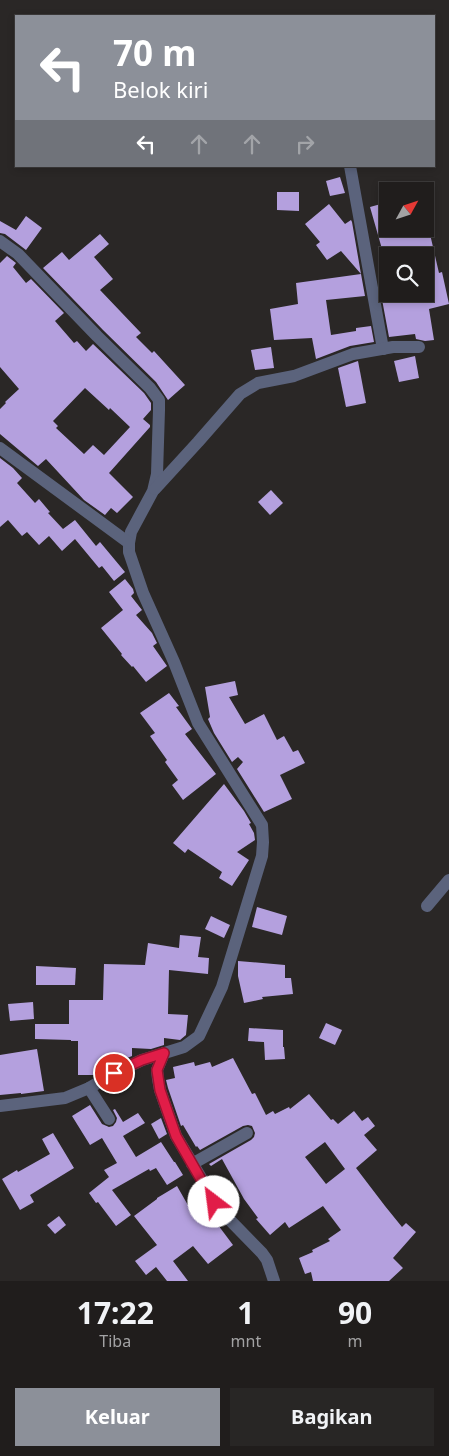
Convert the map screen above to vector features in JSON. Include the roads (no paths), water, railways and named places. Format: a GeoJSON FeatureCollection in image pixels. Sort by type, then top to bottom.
{"type":"FeatureCollection","features":[{"type":"Feature","properties":{"kind":"street"},"geometry":{"type":"LineString","coordinates":[[350,167],[383,349]]}},
{"type":"Feature","properties":{"kind":"street"},"geometry":{"type":"LineString","coordinates":[[0,241],[18,254],[150,388],[159,400],[157,474],[153,491],[132,532],[129,552],[143,593],[174,662],[198,723],[262,826],[263,842],[262,856],[222,987],[199,1036],[184,1047],[142,1060],[114,1073],[89,1088],[65,1098],[0,1106]]}},
{"type":"Feature","properties":{"kind":"street"},"geometry":{"type":"LineString","coordinates":[[153,491],[240,394],[258,383],[294,376],[353,354],[393,347],[419,347]]}},
{"type":"Feature","properties":{"kind":"street"},"geometry":{"type":"LineString","coordinates":[[0,448],[129,543]]}},
{"type":"Feature","properties":{"kind":"street"},"geometry":{"type":"LineString","coordinates":[[427,906],[449,880]]}},
{"type":"Feature","properties":{"kind":"street"},"geometry":{"type":"LineString","coordinates":[[164,1053],[157,1070],[160,1090],[176,1136],[220,1211],[267,1260],[274,1281]]}},
{"type":"Feature","properties":{"kind":"street"},"geometry":{"type":"LineString","coordinates":[[89,1088],[109,1119]]}},
{"type":"Feature","properties":{"kind":"street"},"geometry":{"type":"LineString","coordinates":[[192,1164],[247,1133]]}}]}
